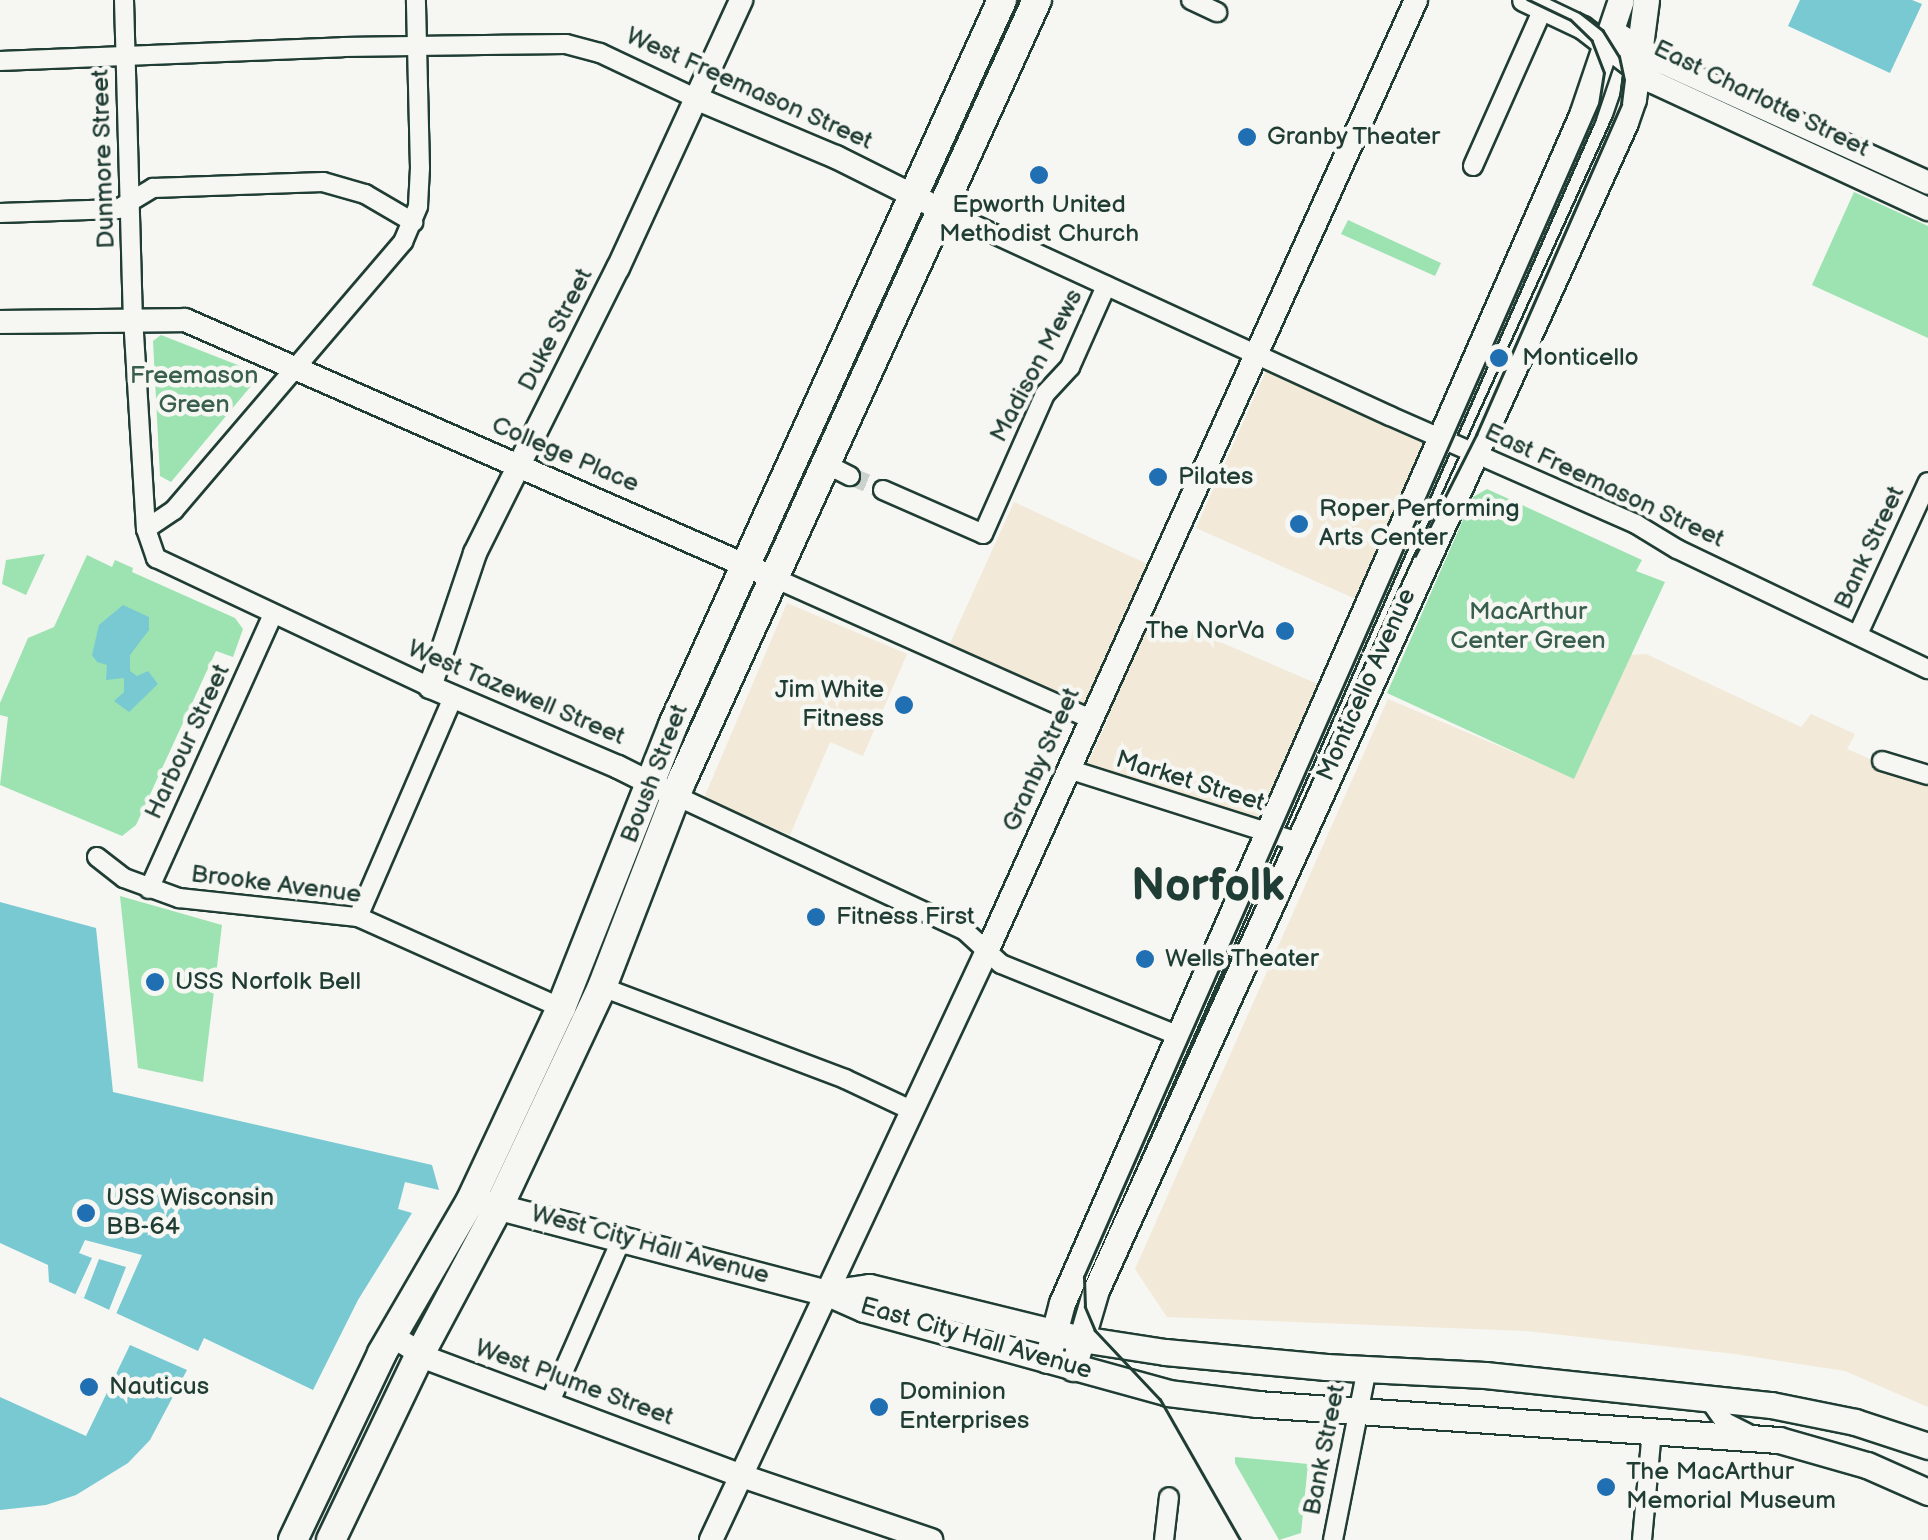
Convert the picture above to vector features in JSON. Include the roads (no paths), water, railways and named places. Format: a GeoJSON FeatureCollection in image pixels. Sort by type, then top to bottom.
{"type":"FeatureCollection","features":[{"type":"Feature","properties":{"kind":"main road","name":"Boush Street"},"geometry":{"type":"LineString","coordinates":[[293,1540],[392,1336],[470,1200],[561,1008],[650,783],[1002,0]]}},
{"type":"Feature","properties":{"kind":"main road","name":"Boush Street"},"geometry":{"type":"LineString","coordinates":[[331,1540],[420,1354],[499,1206],[602,987],[676,796],[774,578],[838,470],[942,210],[1037,0]]}},
{"type":"Feature","properties":{"kind":"main road","name":"Monticello Avenue"},"geometry":{"type":"LineString","coordinates":[[1046,1360],[1062,1303],[1582,115],[1621,0]]}},
{"type":"Feature","properties":{"kind":"main road","name":"Monticello Avenue"},"geometry":{"type":"LineString","coordinates":[[1074,1368],[1096,1290],[1412,585],[1478,453],[1625,122],[1640,62],[1646,0]]}},
{"type":"Feature","properties":{"kind":"main road","name":"West City Hall Avenue"},"geometry":{"type":"LineString","coordinates":[[470,1200],[623,1236],[828,1293]]}},
{"type":"Feature","properties":{"kind":"main road","name":"East City Hall Avenue"},"geometry":{"type":"LineString","coordinates":[[828,1293],[869,1287],[1081,1339],[1226,1358],[1485,1376],[1708,1398],[1828,1416],[1928,1446]]}},
{"type":"Feature","properties":{"kind":"main road","name":"East City Hall Avenue"},"geometry":{"type":"LineString","coordinates":[[828,1293],[864,1308],[1184,1396],[1760,1438],[1839,1456],[1928,1492]]}},
{"type":"Feature","properties":{"kind":"street","name":"Dunmore Street"},"geometry":{"type":"LineString","coordinates":[[124,0],[134,318],[146,529]]}},
{"type":"Feature","properties":{"kind":"street"},"geometry":{"type":"LineString","coordinates":[[146,529],[174,510],[403,242],[413,222],[420,168],[416,0]]}},
{"type":"Feature","properties":{"kind":"street","name":"Duke Street"},"geometry":{"type":"LineString","coordinates":[[430,687],[475,553],[618,268],[740,0]]}},
{"type":"Feature","properties":{"kind":"street"},"geometry":{"type":"LineString","coordinates":[[1191,0],[1217,12]]}},
{"type":"Feature","properties":{"kind":"street","name":"Granby Street"},"geometry":{"type":"LineString","coordinates":[[712,1540],[988,950],[1416,0]]}},
{"type":"Feature","properties":{"kind":"street"},"geometry":{"type":"LineString","coordinates":[[1473,166],[1534,4]]}},
{"type":"Feature","properties":{"kind":"street","name":"East Charlotte Street"},"geometry":{"type":"LineString","coordinates":[[1534,4],[1608,38],[1640,62],[1928,209]]}},
{"type":"Feature","properties":{"kind":"street","name":"West Freemason Street"},"geometry":{"type":"LineString","coordinates":[[0,61],[566,44],[600,53],[836,157],[1256,355]]}},
{"type":"Feature","properties":{"kind":"street","name":"East Charlotte Street"},"geometry":{"type":"LineString","coordinates":[[1640,62],[1928,183]]}},
{"type":"Feature","properties":{"kind":"street"},"geometry":{"type":"LineString","coordinates":[[0,213],[116,209],[154,188],[322,182],[365,194],[413,222]]}},
{"type":"Feature","properties":{"kind":"street","name":"Madison Mews"},"geometry":{"type":"LineString","coordinates":[[883,490],[983,534],[1045,394],[1070,367],[1106,286]]}},
{"type":"Feature","properties":{"kind":"street","name":"College Place"},"geometry":{"type":"LineString","coordinates":[[0,322],[185,320],[1091,719]]}},
{"type":"Feature","properties":{"kind":"street","name":"East Freemason Street"},"geometry":{"type":"LineString","coordinates":[[1256,355],[1636,524],[1677,549],[1928,670]]}},
{"type":"Feature","properties":{"kind":"street","name":"Bank Street"},"geometry":{"type":"LineString","coordinates":[[1858,634],[1928,482]]}},
{"type":"Feature","properties":{"kind":"street","name":"West Tazewell Street"},"geometry":{"type":"LineString","coordinates":[[146,529],[156,558],[168,567],[650,783],[964,930],[1001,964],[1179,1036]]}},
{"type":"Feature","properties":{"kind":"street","name":"Harbour Street"},"geometry":{"type":"LineString","coordinates":[[149,889],[272,616]]}},
{"type":"Feature","properties":{"kind":"street"},"geometry":{"type":"LineString","coordinates":[[358,917],[453,697]]}},
{"type":"Feature","properties":{"kind":"street"},"geometry":{"type":"LineString","coordinates":[[1882,760],[1928,775]]}},
{"type":"Feature","properties":{"kind":"street","name":"Market Street"},"geometry":{"type":"LineString","coordinates":[[1068,770],[1298,842]]}},
{"type":"Feature","properties":{"kind":"street","name":"Brooke Avenue"},"geometry":{"type":"LineString","coordinates":[[97,857],[109,868],[149,889],[209,903],[358,917],[561,1008]]}},
{"type":"Feature","properties":{"kind":"street"},"geometry":{"type":"LineString","coordinates":[[602,987],[845,1079],[913,1112]]}},
{"type":"Feature","properties":{"kind":"street"},"geometry":{"type":"LineString","coordinates":[[550,1402],[623,1236]]}},
{"type":"Feature","properties":{"kind":"street","name":"West Plume Street"},"geometry":{"type":"LineString","coordinates":[[392,1336],[420,1354],[742,1476],[931,1540]]}},
{"type":"Feature","properties":{"kind":"street","name":"Bank Street"},"geometry":{"type":"LineString","coordinates":[[1333,1540],[1367,1369]]}},
{"type":"Feature","properties":{"kind":"street"},"geometry":{"type":"LineString","coordinates":[[1708,1398],[1725,1422],[1760,1438]]}},
{"type":"Feature","properties":{"kind":"street"},"geometry":{"type":"LineString","coordinates":[[1642,1540],[1652,1431]]}},
{"type":"Feature","properties":{"kind":"street"},"geometry":{"type":"LineString","coordinates":[[1164,1540],[1169,1497]]}},
{"type":"Feature","properties":{"kind":"water"},"geometry":{"type":"Polygon","coordinates":[[[1800,0],[1912,0],[1922,4],[1890,73],[1788,26],[1800,0]]]}},
{"type":"Feature","properties":{"kind":"water"},"geometry":{"type":"Polygon","coordinates":[[[123,605],[149,617],[149,630],[130,655],[130,671],[137,676],[148,671],[158,684],[129,712],[114,701],[124,692],[124,678],[106,680],[107,665],[97,662],[92,655],[99,625],[123,605]]]}},
{"type":"Feature","properties":{"kind":"water"},"geometry":{"type":"Polygon","coordinates":[[[0,902],[96,928],[113,1092],[432,1165],[439,1190],[405,1182],[398,1209],[412,1213],[358,1300],[313,1390],[204,1338],[198,1351],[49,1282],[48,1265],[0,1243],[0,902]]]}},
{"type":"Feature","properties":{"kind":"water"},"geometry":{"type":"Polygon","coordinates":[[[130,1345],[187,1370],[150,1440],[128,1463],[76,1495],[46,1505],[0,1510],[0,1397],[86,1436],[130,1345]]]}},
{"type":"Feature","properties":{"kind":"tunnel"},"geometry":{"type":"LineString","coordinates":[[850,476],[883,490]]}},
{"type":"Feature","properties":{"kind":"tram line"},"geometry":{"type":"LineString","coordinates":[[1240,1540],[1160,1400],[1095,1331],[1085,1307],[1084,1277],[1599,104],[1604,73],[1592,41],[1570,20],[1528,0]]}},
{"type":"Feature","properties":{"kind":"tram line"},"geometry":{"type":"LineString","coordinates":[[1415,556],[1476,435],[1621,104],[1624,80],[1619,57],[1603,31],[1580,13]]}},
{"type":"Feature","properties":{"kind":"place","name":"Granby Theater"},"geometry":{"type":"Point","coordinates":[1247,137]}},
{"type":"Feature","properties":{"kind":"place","name":"Epworth United Methodist Church"},"geometry":{"type":"Point","coordinates":[1039,175]}},
{"type":"Feature","properties":{"kind":"place","name":"Monticello"},"geometry":{"type":"Point","coordinates":[1499,358]}},
{"type":"Feature","properties":{"kind":"place","name":"Pilates"},"geometry":{"type":"Point","coordinates":[1158,477]}},
{"type":"Feature","properties":{"kind":"place","name":"Roper Performing Arts Center"},"geometry":{"type":"Point","coordinates":[1299,524]}},
{"type":"Feature","properties":{"kind":"place","name":"The NorVa"},"geometry":{"type":"Point","coordinates":[1285,631]}},
{"type":"Feature","properties":{"kind":"place","name":"Jim White Fitness"},"geometry":{"type":"Point","coordinates":[904,705]}},
{"type":"Feature","properties":{"kind":"place","name":"Fitness First"},"geometry":{"type":"Point","coordinates":[816,917]}},
{"type":"Feature","properties":{"kind":"place","name":"Wells Theater"},"geometry":{"type":"Point","coordinates":[1145,959]}},
{"type":"Feature","properties":{"kind":"place","name":"USS Norfolk Bell"},"geometry":{"type":"Point","coordinates":[155,982]}},
{"type":"Feature","properties":{"kind":"place","name":"USS Wisconsin BB-64"},"geometry":{"type":"Point","coordinates":[86,1213]}},
{"type":"Feature","properties":{"kind":"place","name":"Nauticus"},"geometry":{"type":"Point","coordinates":[89,1387]}},
{"type":"Feature","properties":{"kind":"place","name":"Dominion Enterprises"},"geometry":{"type":"Point","coordinates":[879,1407]}},
{"type":"Feature","properties":{"kind":"place","name":"The MacArthur Memorial Museum"},"geometry":{"type":"Point","coordinates":[1606,1487]}},
{"type":"Feature","properties":{"kind":"district","name":"Norfolk"},"geometry":{"type":"Point","coordinates":[1208,887]}},
{"type":"Feature","properties":{"kind":"park label","name":"Freemason Green"},"geometry":{"type":"Point","coordinates":[194,392]}},
{"type":"Feature","properties":{"kind":"park label","name":"MacArthur Center Green"},"geometry":{"type":"Point","coordinates":[1528,628]}}]}
